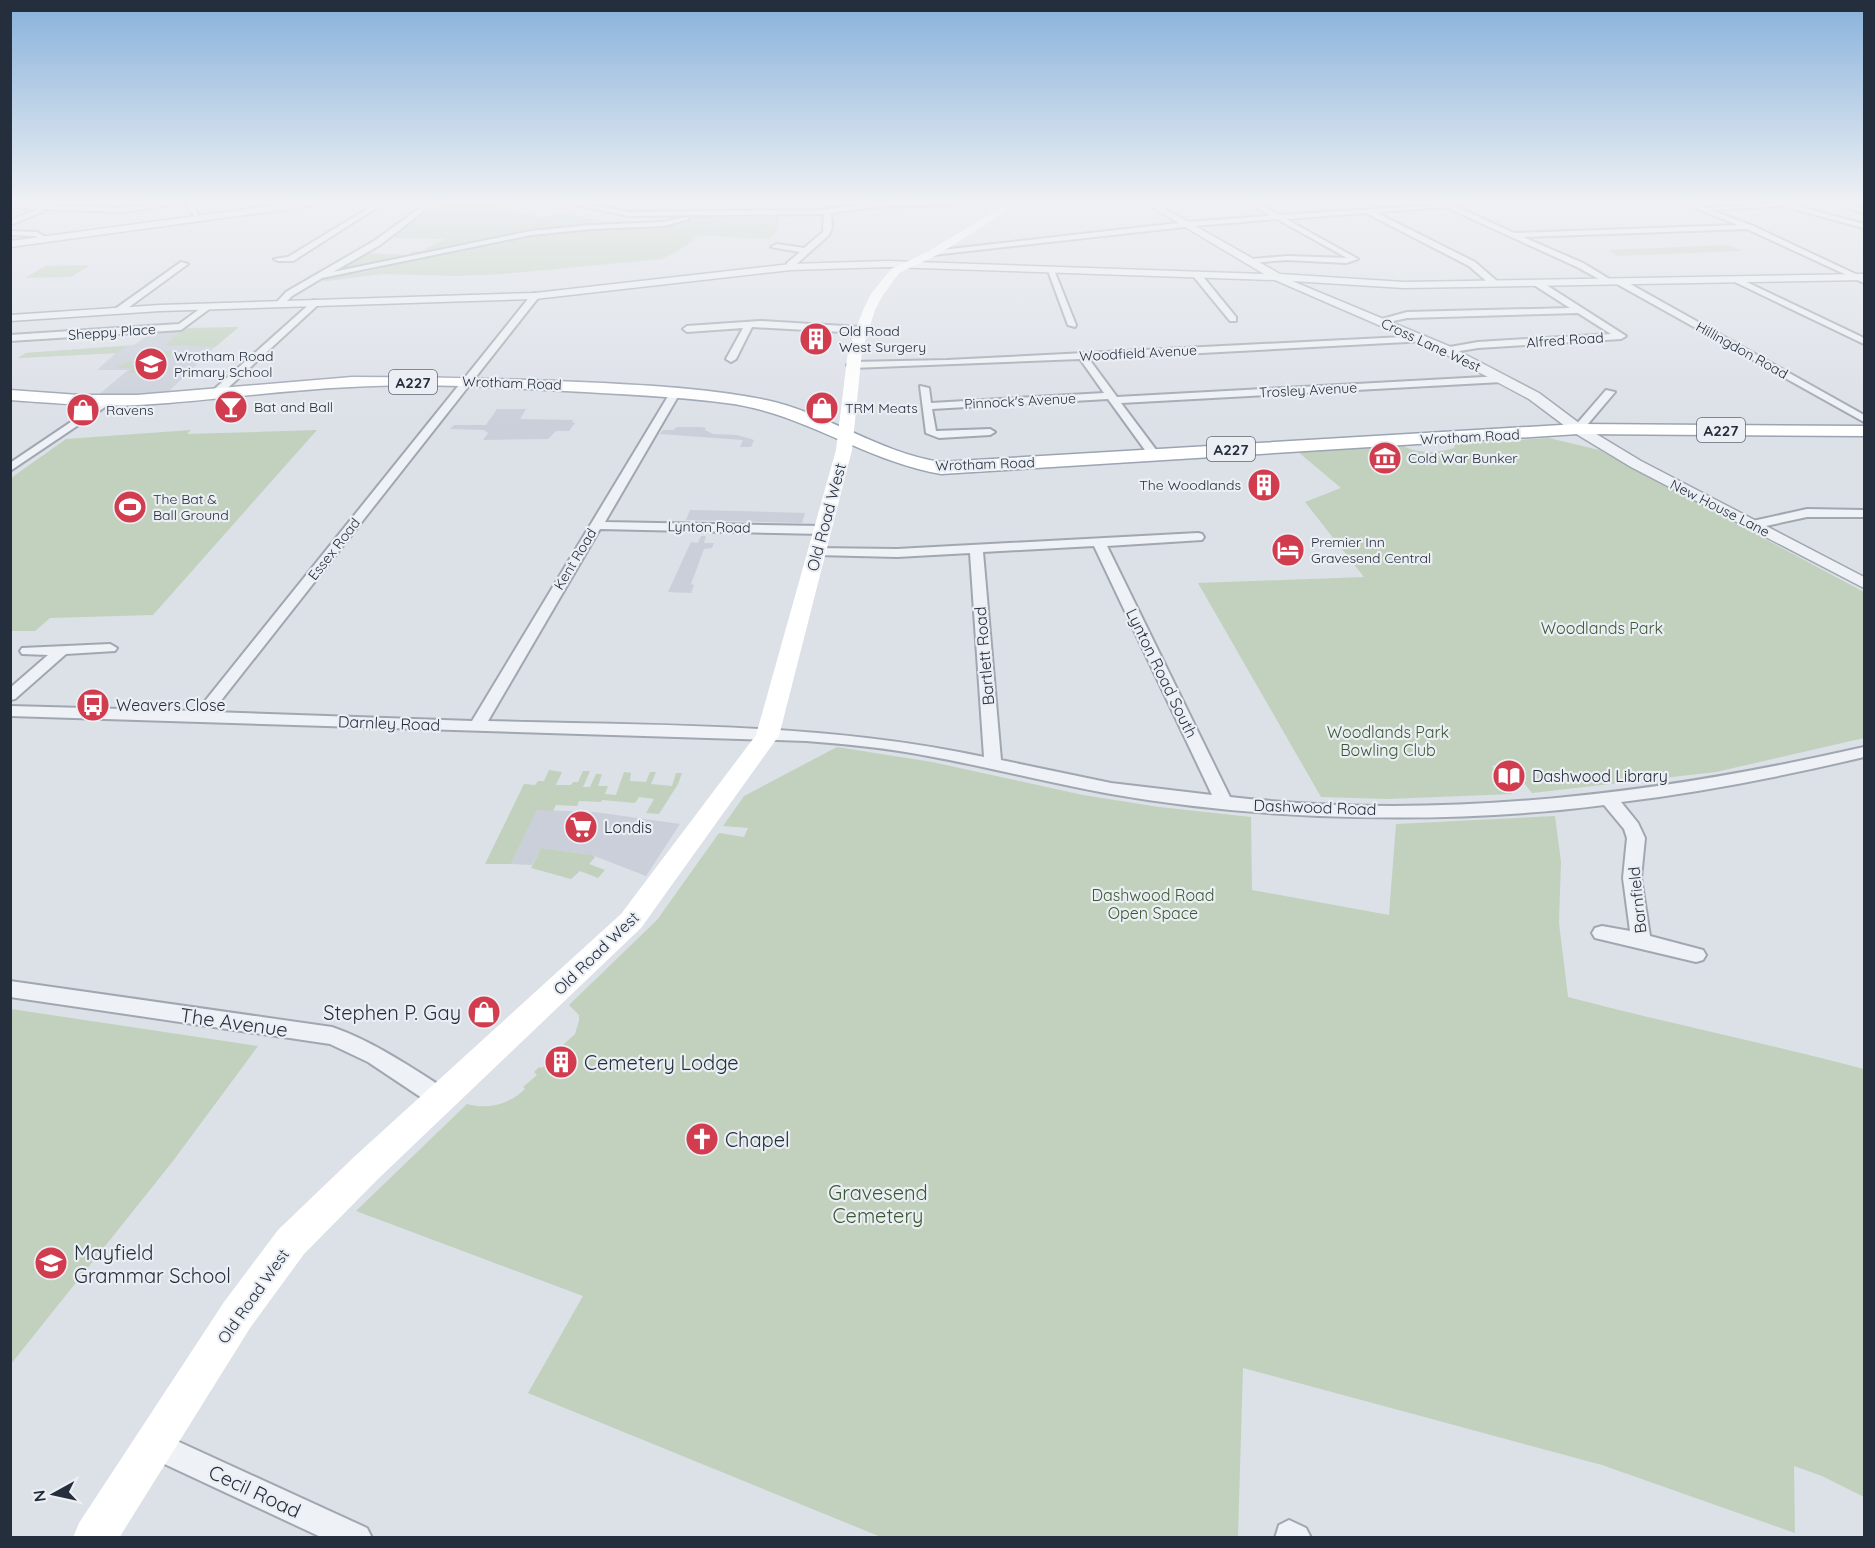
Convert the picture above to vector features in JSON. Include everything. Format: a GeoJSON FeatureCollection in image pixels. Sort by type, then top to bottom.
{"type":"FeatureCollection","features":[{"type":"Feature","properties":{"kind":"main road","name":"Old Road West"},"geometry":{"type":"LineString","coordinates":[[94,1538],[237,1315],[291,1242],[358,1175],[442,1099],[636,915],[767,736],[843,456],[852,365],[861,330],[877,294],[892,275]]}},
{"type":"Feature","properties":{"kind":"main road","name":"Wrotham Road"},"geometry":{"type":"LineString","coordinates":[[10,395],[109,401],[214,395],[322,383],[467,381],[534,383],[675,393],[751,401],[812,421],[847,427],[887,454],[922,465],[951,468],[1578,429],[1864,431]]}},
{"type":"Feature","properties":{"kind":"main road","name":"A227"},"geometry":{"type":"LineString","coordinates":[[843,456],[862,451],[887,454]]}},
{"type":"Feature","properties":{"kind":"street"},"geometry":{"type":"LineString","coordinates":[[118,311],[168,275]]}},
{"type":"Feature","properties":{"kind":"street"},"geometry":{"type":"LineString","coordinates":[[279,304],[289,294],[320,276],[327,275]]}},
{"type":"Feature","properties":{"kind":"street"},"geometry":{"type":"LineString","coordinates":[[10,318],[316,302],[535,296],[718,275]]}},
{"type":"Feature","properties":{"kind":"street"},"geometry":{"type":"LineString","coordinates":[[1052,275],[1072,325]]}},
{"type":"Feature","properties":{"kind":"street"},"geometry":{"type":"LineString","coordinates":[[1197,275],[1233,319]]}},
{"type":"Feature","properties":{"kind":"street"},"geometry":{"type":"LineString","coordinates":[[1206,275],[1404,285],[1862,279]]}},
{"type":"Feature","properties":{"kind":"street"},"geometry":{"type":"LineString","coordinates":[[1485,275],[1495,284]]}},
{"type":"Feature","properties":{"kind":"street"},"geometry":{"type":"LineString","coordinates":[[1597,275],[1608,282]]}},
{"type":"Feature","properties":{"kind":"street","name":"Cross Lane West"},"geometry":{"type":"LineString","coordinates":[[1276,277],[1447,350],[1534,396],[1578,429]]}},
{"type":"Feature","properties":{"kind":"street"},"geometry":{"type":"LineString","coordinates":[[1738,280],[1864,342]]}},
{"type":"Feature","properties":{"kind":"street","name":"Hillingdon Road"},"geometry":{"type":"LineString","coordinates":[[1620,282],[1864,419]]}},
{"type":"Feature","properties":{"kind":"street","name":"Alfred Road"},"geometry":{"type":"LineString","coordinates":[[1447,350],[1478,345],[1621,336],[1537,283]]}},
{"type":"Feature","properties":{"kind":"street","name":"Essex Road"},"geometry":{"type":"LineString","coordinates":[[201,716],[535,296]]}},
{"type":"Feature","properties":{"kind":"street"},"geometry":{"type":"LineString","coordinates":[[214,395],[316,302]]}},
{"type":"Feature","properties":{"kind":"street","name":"Sheppy Place"},"geometry":{"type":"LineString","coordinates":[[10,338],[181,327],[208,307]]}},
{"type":"Feature","properties":{"kind":"street"},"geometry":{"type":"LineString","coordinates":[[1379,321],[1407,315],[1580,310]]}},
{"type":"Feature","properties":{"kind":"street"},"geometry":{"type":"LineString","coordinates":[[731,359],[749,325]]}},
{"type":"Feature","properties":{"kind":"street"},"geometry":{"type":"LineString","coordinates":[[687,329],[749,325],[861,330]]}},
{"type":"Feature","properties":{"kind":"street","name":"Woodfield Avenue"},"geometry":{"type":"LineString","coordinates":[[852,365],[1423,339]]}},
{"type":"Feature","properties":{"kind":"street"},"geometry":{"type":"LineString","coordinates":[[1082,356],[1154,455]]}},
{"type":"Feature","properties":{"kind":"street","name":"Trosley Avenue"},"geometry":{"type":"LineString","coordinates":[[1114,398],[1502,379]]}},
{"type":"Feature","properties":{"kind":"street"},"geometry":{"type":"LineString","coordinates":[[913,392],[925,390],[929,431],[934,435],[990,432]]}},
{"type":"Feature","properties":{"kind":"street"},"geometry":{"type":"LineString","coordinates":[[1578,429],[1610,392]]}},
{"type":"Feature","properties":{"kind":"street","name":"Kent Road"},"geometry":{"type":"LineString","coordinates":[[477,726],[675,393]]}},
{"type":"Feature","properties":{"kind":"street","name":"Pinnock's Avenue"},"geometry":{"type":"LineString","coordinates":[[928,406],[1114,398]]}},
{"type":"Feature","properties":{"kind":"street"},"geometry":{"type":"LineString","coordinates":[[10,468],[109,401]]}},
{"type":"Feature","properties":{"kind":"street","name":"New House Lane"},"geometry":{"type":"LineString","coordinates":[[1578,429],[1636,464],[1864,583]]}},
{"type":"Feature","properties":{"kind":"street"},"geometry":{"type":"LineString","coordinates":[[1752,525],[1807,513],[1864,514]]}},
{"type":"Feature","properties":{"kind":"street","name":"Lynton Road"},"geometry":{"type":"LineString","coordinates":[[595,525],[823,530]]}},
{"type":"Feature","properties":{"kind":"street"},"geometry":{"type":"LineString","coordinates":[[816,551],[897,553],[1198,537]]}},
{"type":"Feature","properties":{"kind":"street","name":"Lynton Road South"},"geometry":{"type":"LineString","coordinates":[[1099,543],[1224,803]]}},
{"type":"Feature","properties":{"kind":"street","name":"Bartlett Road"},"geometry":{"type":"LineString","coordinates":[[976,548],[993,763]]}},
{"type":"Feature","properties":{"kind":"street"},"geometry":{"type":"LineString","coordinates":[[27,651],[110,648]]}},
{"type":"Feature","properties":{"kind":"street"},"geometry":{"type":"LineString","coordinates":[[10,696],[62,650]]}},
{"type":"Feature","properties":{"kind":"street","name":"Darnley Road"},"geometry":{"type":"LineString","coordinates":[[10,711],[708,732],[767,736]]}},
{"type":"Feature","properties":{"kind":"street","name":"Dashwood Road"},"geometry":{"type":"LineString","coordinates":[[767,736],[887,743],[1147,794],[1224,803],[1375,810],[1505,806],[1607,797],[1753,778],[1864,752]]}},
{"type":"Feature","properties":{"kind":"street","name":"Barnfield"},"geometry":{"type":"LineString","coordinates":[[1607,797],[1632,827],[1636,838],[1632,878],[1641,941]]}},
{"type":"Feature","properties":{"kind":"street","name":"Barnfield"},"geometry":{"type":"LineString","coordinates":[[1602,933],[1696,955]]}},
{"type":"Feature","properties":{"kind":"street","name":"The Avenue"},"geometry":{"type":"LineString","coordinates":[[10,989],[332,1036],[373,1054],[442,1099]]}},
{"type":"Feature","properties":{"kind":"street","name":"Cecil Road"},"geometry":{"type":"LineString","coordinates":[[153,1444],[357,1538]]}},
{"type":"Feature","properties":{"kind":"shaded area","name":"Wrotham Road Primary School"},"geometry":{"type":"Polygon","coordinates":[[[239,327],[164,396],[96,397],[128,370],[97,370],[116,353],[18,358],[26,353],[134,345],[154,331],[239,327]]]}},
{"type":"Feature","properties":{"kind":"shaded area"},"geometry":{"type":"Polygon","coordinates":[[[497,409],[526,409],[520,419],[573,420],[572,422],[575,423],[569,431],[556,431],[548,439],[483,440],[488,433],[484,430],[450,429],[454,425],[486,425],[497,409]]]}},
{"type":"Feature","properties":{"kind":"shaded area"},"geometry":{"type":"Polygon","coordinates":[[[677,427],[706,428],[705,430],[713,434],[737,435],[754,440],[751,447],[740,447],[743,440],[660,434],[663,430],[673,430],[677,427]]]}},
{"type":"Feature","properties":{"kind":"shaded area"},"geometry":{"type":"Polygon","coordinates":[[[690,510],[805,513],[802,523],[686,520],[690,510]]]}},
{"type":"Feature","properties":{"kind":"shaded area"},"geometry":{"type":"Polygon","coordinates":[[[701,536],[706,536],[704,543],[714,543],[712,548],[704,549],[691,584],[694,585],[691,593],[668,592],[691,542],[698,543],[701,536]]]}},
{"type":"Feature","properties":{"kind":"shaded area"},"geometry":{"type":"Polygon","coordinates":[[[537,810],[595,812],[680,824],[646,876],[592,855],[541,848],[532,865],[511,864],[537,810]]]}},
{"type":"Feature","properties":{"kind":"green space"},"geometry":{"type":"Polygon","coordinates":[[[30,275],[74,275],[71,277],[25,278],[30,275]]]}},
{"type":"Feature","properties":{"kind":"green space"},"geometry":{"type":"Polygon","coordinates":[[[339,275],[373,275],[319,282],[339,275]]]}},
{"type":"Feature","properties":{"kind":"green space"},"geometry":{"type":"Polygon","coordinates":[[[239,327],[215,347],[165,345],[185,328],[239,327]]]}},
{"type":"Feature","properties":{"kind":"green space"},"geometry":{"type":"Polygon","coordinates":[[[126,346],[117,353],[18,358],[26,353],[126,346]]]}},
{"type":"Feature","properties":{"kind":"green space"},"geometry":{"type":"Polygon","coordinates":[[[159,351],[176,351],[162,361],[166,361],[160,370],[169,369],[164,374],[143,375],[145,373],[128,373],[133,368],[117,368],[128,362],[148,358],[159,351]]]}},
{"type":"Feature","properties":{"kind":"green space","name":"The Bat & Ball Ground"},"geometry":{"type":"Polygon","coordinates":[[[191,430],[187,434],[317,430],[153,615],[50,618],[35,631],[11,631],[11,478],[66,439],[191,430]]]}},
{"type":"Feature","properties":{"kind":"green space","name":"Woodlands Park"},"geometry":{"type":"Polygon","coordinates":[[[1549,438],[1599,450],[1864,592],[1864,738],[1716,772],[1532,793],[1509,764],[1492,766],[1512,794],[1388,799],[1321,797],[1198,583],[1364,577],[1305,502],[1341,488],[1297,451],[1404,446],[1409,449],[1435,452],[1454,448],[1455,444],[1549,438]]]}},
{"type":"Feature","properties":{"kind":"green space","name":"Gravesend Cemetery"},"geometry":{"type":"Polygon","coordinates":[[[837,747],[932,762],[1083,795],[1159,807],[1251,817],[1252,890],[1389,915],[1396,824],[1555,816],[1561,862],[1559,923],[1568,997],[1864,1069],[1864,1497],[1822,1476],[1794,1466],[1795,1533],[1602,1465],[1243,1368],[1238,1537],[881,1537],[528,1393],[583,1296],[356,1211],[467,1104],[491,1106],[513,1099],[525,1089],[523,1087],[537,1075],[534,1072],[552,1058],[550,1056],[554,1051],[559,1053],[565,1046],[563,1045],[575,1034],[579,1015],[569,1005],[657,920],[719,833],[744,837],[748,828],[723,826],[744,796],[837,747]]]}},
{"type":"Feature","properties":{"kind":"green space"},"geometry":{"type":"Polygon","coordinates":[[[549,770],[562,772],[556,785],[571,785],[573,782],[578,782],[583,771],[590,771],[583,787],[590,787],[596,774],[602,774],[598,786],[608,786],[605,794],[616,795],[624,772],[631,773],[630,781],[646,782],[650,772],[656,772],[651,784],[672,786],[676,773],[682,773],[678,784],[659,814],[646,813],[654,799],[639,797],[635,803],[602,800],[601,802],[579,801],[577,806],[556,805],[553,811],[537,810],[511,864],[485,864],[524,784],[535,785],[538,781],[544,781],[549,770]]]}},
{"type":"Feature","properties":{"kind":"green space"},"geometry":{"type":"Polygon","coordinates":[[[541,848],[592,855],[595,857],[589,864],[605,870],[598,878],[580,871],[571,879],[531,868],[541,848]]]}},
{"type":"Feature","properties":{"kind":"green space","name":"Mayfield Grammar School"},"geometry":{"type":"Polygon","coordinates":[[[11,1009],[258,1046],[173,1161],[11,1364],[11,1009]]]}},
{"type":"Feature","properties":{"kind":"place","name":"Old Road West Surgery"},"geometry":{"type":"Point","coordinates":[816,339]}},
{"type":"Feature","properties":{"kind":"place","name":"Wrotham Road Primary School"},"geometry":{"type":"Point","coordinates":[151,364]}},
{"type":"Feature","properties":{"kind":"place","name":"Bat and Ball"},"geometry":{"type":"Point","coordinates":[231,407]}},
{"type":"Feature","properties":{"kind":"place","name":"TRM Meats"},"geometry":{"type":"Point","coordinates":[822,408]}},
{"type":"Feature","properties":{"kind":"place","name":"Ravens"},"geometry":{"type":"Point","coordinates":[83,410]}},
{"type":"Feature","properties":{"kind":"place","name":"Cold War Bunker"},"geometry":{"type":"Point","coordinates":[1385,458]}},
{"type":"Feature","properties":{"kind":"place","name":"The Woodlands"},"geometry":{"type":"Point","coordinates":[1264,485]}},
{"type":"Feature","properties":{"kind":"place","name":"The Bat & Ball Ground"},"geometry":{"type":"Point","coordinates":[130,507]}},
{"type":"Feature","properties":{"kind":"place","name":"Premier Inn Gravesend Central"},"geometry":{"type":"Point","coordinates":[1288,550]}},
{"type":"Feature","properties":{"kind":"place","name":"Weavers Close"},"geometry":{"type":"Point","coordinates":[93,705]}},
{"type":"Feature","properties":{"kind":"place","name":"Dashwood Library"},"geometry":{"type":"Point","coordinates":[1509,776]}},
{"type":"Feature","properties":{"kind":"place","name":"Londis"},"geometry":{"type":"Point","coordinates":[581,827]}},
{"type":"Feature","properties":{"kind":"place","name":"Stephen P. Gay"},"geometry":{"type":"Point","coordinates":[484,1012]}},
{"type":"Feature","properties":{"kind":"place","name":"Cemetery Lodge"},"geometry":{"type":"Point","coordinates":[561,1062]}},
{"type":"Feature","properties":{"kind":"place","name":"Chapel"},"geometry":{"type":"Point","coordinates":[702,1139]}},
{"type":"Feature","properties":{"kind":"place","name":"Mayfield Grammar School"},"geometry":{"type":"Point","coordinates":[51,1263]}},
{"type":"Feature","properties":{"kind":"park label","name":"Woodlands Park Bowling Club"},"geometry":{"type":"Point","coordinates":[1388,741]}},
{"type":"Feature","properties":{"kind":"park label","name":"Dashwood Road Open Space"},"geometry":{"type":"Point","coordinates":[1153,904]}}]}
